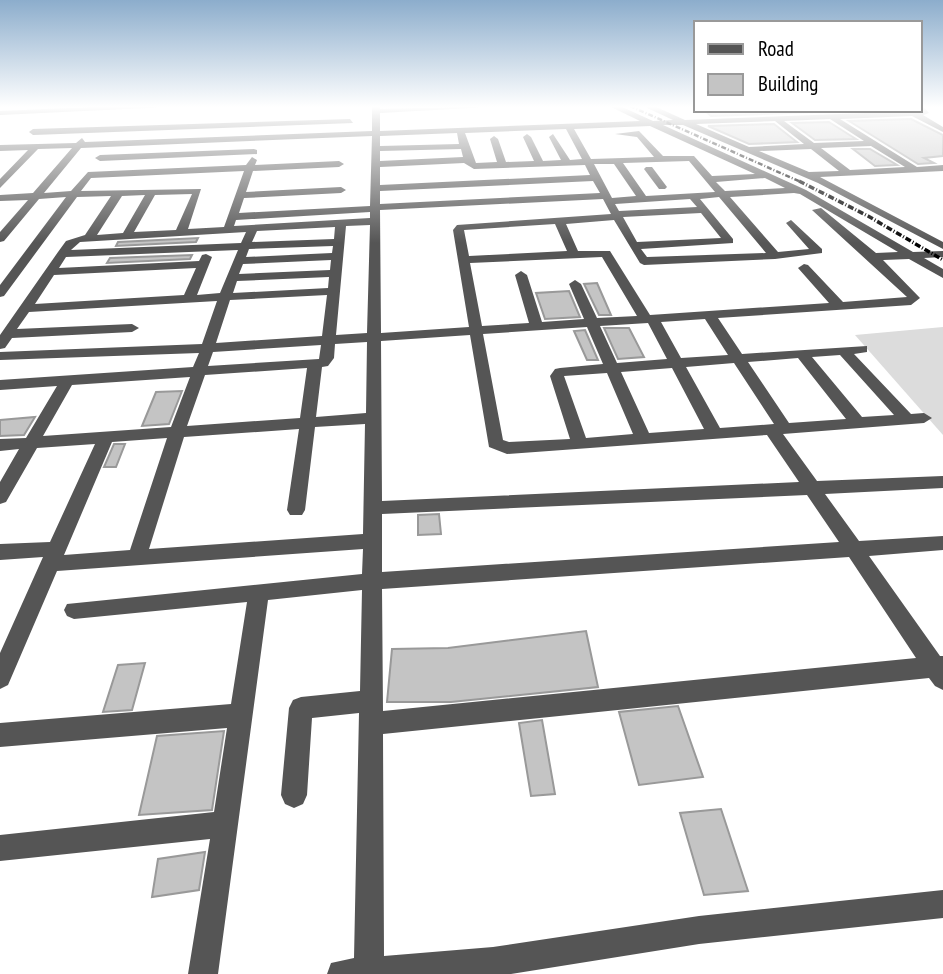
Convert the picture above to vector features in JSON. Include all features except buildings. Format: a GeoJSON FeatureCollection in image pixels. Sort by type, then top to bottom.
{"type":"FeatureCollection","features":[{"type":"Feature","properties":{"kind":"street"},"geometry":{"type":"LineString","coordinates":[[0,185],[31,151]]}},
{"type":"Feature","properties":{"kind":"street"},"geometry":{"type":"LineString","coordinates":[[0,239],[73,151]]}},
{"type":"Feature","properties":{"kind":"street"},"geometry":{"type":"LineString","coordinates":[[0,293],[104,151]]}},
{"type":"Feature","properties":{"kind":"street"},"geometry":{"type":"LineString","coordinates":[[376,151],[371,713],[356,973],[493,968],[699,930],[943,904]]}},
{"type":"Feature","properties":{"kind":"street"},"geometry":{"type":"LineString","coordinates":[[466,151],[468,160],[474,166],[617,160],[631,155],[688,157],[713,181],[775,256]]}},
{"type":"Feature","properties":{"kind":"street"},"geometry":{"type":"LineString","coordinates":[[498,151],[502,165]]}},
{"type":"Feature","properties":{"kind":"street"},"geometry":{"type":"LineString","coordinates":[[534,151],[540,163]]}},
{"type":"Feature","properties":{"kind":"street"},"geometry":{"type":"LineString","coordinates":[[561,151],[567,162]]}},
{"type":"Feature","properties":{"kind":"street"},"geometry":{"type":"LineString","coordinates":[[583,151],[633,246],[641,259],[648,262],[775,256],[818,251],[791,223]]}},
{"type":"Feature","properties":{"kind":"street"},"geometry":{"type":"LineString","coordinates":[[654,151],[660,158]]}},
{"type":"Feature","properties":{"kind":"street"},"geometry":{"type":"LineString","coordinates":[[714,151],[796,190],[915,255],[943,274]]}},
{"type":"Feature","properties":{"kind":"street"},"geometry":{"type":"LineString","coordinates":[[752,151],[807,176],[943,246]]}},
{"type":"Feature","properties":{"kind":"street"},"geometry":{"type":"LineString","coordinates":[[820,151],[848,173]]}},
{"type":"Feature","properties":{"kind":"street"},"geometry":{"type":"LineString","coordinates":[[886,151],[914,169]]}},
{"type":"Feature","properties":{"kind":"street"},"geometry":{"type":"LineString","coordinates":[[100,158],[254,152],[228,230]]}},
{"type":"Feature","properties":{"kind":"street"},"geometry":{"type":"LineString","coordinates":[[376,164],[468,160]]}},
{"type":"Feature","properties":{"kind":"street"},"geometry":{"type":"LineString","coordinates":[[617,160],[643,198]]}},
{"type":"Feature","properties":{"kind":"street"},"geometry":{"type":"LineString","coordinates":[[88,175],[339,164]]}},
{"type":"Feature","properties":{"kind":"street"},"geometry":{"type":"LineString","coordinates":[[624,170],[700,167]]}},
{"type":"Feature","properties":{"kind":"street"},"geometry":{"type":"LineString","coordinates":[[807,176],[943,168]]}},
{"type":"Feature","properties":{"kind":"street"},"geometry":{"type":"LineString","coordinates":[[649,169],[662,187]]}},
{"type":"Feature","properties":{"kind":"street"},"geometry":{"type":"LineString","coordinates":[[636,188],[768,176]]}},
{"type":"Feature","properties":{"kind":"street"},"geometry":{"type":"LineString","coordinates":[[231,217],[375,207],[597,178]]}},
{"type":"Feature","properties":{"kind":"street"},"geometry":{"type":"LineString","coordinates":[[240,195],[341,190]]}},
{"type":"Feature","properties":{"kind":"street"},"geometry":{"type":"LineString","coordinates":[[0,356],[209,348],[591,324],[906,302],[914,298],[873,257],[796,190],[375,207],[341,224],[73,240],[4,339]]}},
{"type":"Feature","properties":{"kind":"street"},"geometry":{"type":"LineString","coordinates":[[127,235],[152,191]]}},
{"type":"Feature","properties":{"kind":"street"},"geometry":{"type":"LineString","coordinates":[[0,198],[198,191],[181,232]]}},
{"type":"Feature","properties":{"kind":"street"},"geometry":{"type":"LineString","coordinates":[[312,226],[318,191]]}},
{"type":"Feature","properties":{"kind":"street"},"geometry":{"type":"LineString","coordinates":[[89,238],[119,192]]}},
{"type":"Feature","properties":{"kind":"street"},"geometry":{"type":"LineString","coordinates":[[633,246],[729,241],[693,196]]}},
{"type":"Feature","properties":{"kind":"street"},"geometry":{"type":"LineString","coordinates":[[705,209],[461,227],[458,230],[495,443],[507,448],[915,419],[843,350]]}},
{"type":"Feature","properties":{"kind":"street"},"geometry":{"type":"LineString","coordinates":[[559,221],[574,254]]}},
{"type":"Feature","properties":{"kind":"street"},"geometry":{"type":"LineString","coordinates":[[1,385],[315,365],[326,361],[341,224]]}},
{"type":"Feature","properties":{"kind":"street"},"geometry":{"type":"LineString","coordinates":[[137,558],[177,433],[228,296],[238,261],[253,229]]}},
{"type":"Feature","properties":{"kind":"street"},"geometry":{"type":"LineString","coordinates":[[62,254],[338,242]]}},
{"type":"Feature","properties":{"kind":"street"},"geometry":{"type":"LineString","coordinates":[[189,299],[210,248]]}},
{"type":"Feature","properties":{"kind":"street"},"geometry":{"type":"LineString","coordinates":[[464,260],[609,254],[677,363],[715,434]]}},
{"type":"Feature","properties":{"kind":"street"},"geometry":{"type":"LineString","coordinates":[[873,257],[943,254]]}},
{"type":"Feature","properties":{"kind":"street"},"geometry":{"type":"LineString","coordinates":[[238,261],[337,256]]}},
{"type":"Feature","properties":{"kind":"street"},"geometry":{"type":"LineString","coordinates":[[50,272],[203,264]]}},
{"type":"Feature","properties":{"kind":"street"},"geometry":{"type":"LineString","coordinates":[[804,268],[839,306]]}},
{"type":"Feature","properties":{"kind":"street"},"geometry":{"type":"LineString","coordinates":[[233,278],[335,272]]}},
{"type":"Feature","properties":{"kind":"street"},"geometry":{"type":"LineString","coordinates":[[521,275],[537,327]]}},
{"type":"Feature","properties":{"kind":"street"},"geometry":{"type":"LineString","coordinates":[[575,284],[644,440]]}},
{"type":"Feature","properties":{"kind":"street"},"geometry":{"type":"LineString","coordinates":[[25,307],[333,291]]}},
{"type":"Feature","properties":{"kind":"street"},"geometry":{"type":"LineString","coordinates":[[709,315],[738,359],[810,488],[940,671]]}},
{"type":"Feature","properties":{"kind":"street"},"geometry":{"type":"LineString","coordinates":[[4,339],[132,328]]}},
{"type":"Feature","properties":{"kind":"street"},"geometry":{"type":"LineString","coordinates":[[580,443],[557,374],[862,349]]}},
{"type":"Feature","properties":{"kind":"street"},"geometry":{"type":"LineString","coordinates":[[802,354],[858,423]]}},
{"type":"Feature","properties":{"kind":"street"},"geometry":{"type":"LineString","coordinates":[[296,510],[315,365]]}},
{"type":"Feature","properties":{"kind":"street"},"geometry":{"type":"LineString","coordinates":[[0,497],[67,381]]}},
{"type":"Feature","properties":{"kind":"street"},"geometry":{"type":"LineString","coordinates":[[0,445],[373,418]]}},
{"type":"Feature","properties":{"kind":"street"},"geometry":{"type":"LineString","coordinates":[[0,678],[106,437]]}},
{"type":"Feature","properties":{"kind":"street"},"geometry":{"type":"LineString","coordinates":[[373,508],[943,482]]}},
{"type":"Feature","properties":{"kind":"street"},"geometry":{"type":"LineString","coordinates":[[0,552],[137,558],[372,541]]}},
{"type":"Feature","properties":{"kind":"street"},"geometry":{"type":"LineString","coordinates":[[74,610],[372,581],[943,543]]}},
{"type":"Feature","properties":{"kind":"street"},"geometry":{"type":"LineString","coordinates":[[203,974],[259,592]]}},
{"type":"Feature","properties":{"kind":"street"},"geometry":{"type":"LineString","coordinates":[[294,795],[301,708],[371,713],[940,671]]}},
{"type":"Feature","properties":{"kind":"street"},"geometry":{"type":"LineString","coordinates":[[0,735],[241,715]]}},
{"type":"Feature","properties":{"kind":"street"},"geometry":{"type":"LineString","coordinates":[[0,848],[225,824]]}},
{"type":"Feature","properties":{"kind":"shaded area"},"geometry":{"type":"Polygon","coordinates":[[[943,327],[943,435],[855,335],[943,327]]]}},
{"type":"Feature","properties":{"kind":"railway"},"geometry":{"type":"LineString","coordinates":[[732,151],[803,183]]}},
{"type":"Feature","properties":{"kind":"railway"},"geometry":{"type":"LineString","coordinates":[[803,183],[868,216],[943,260]]}}]}
